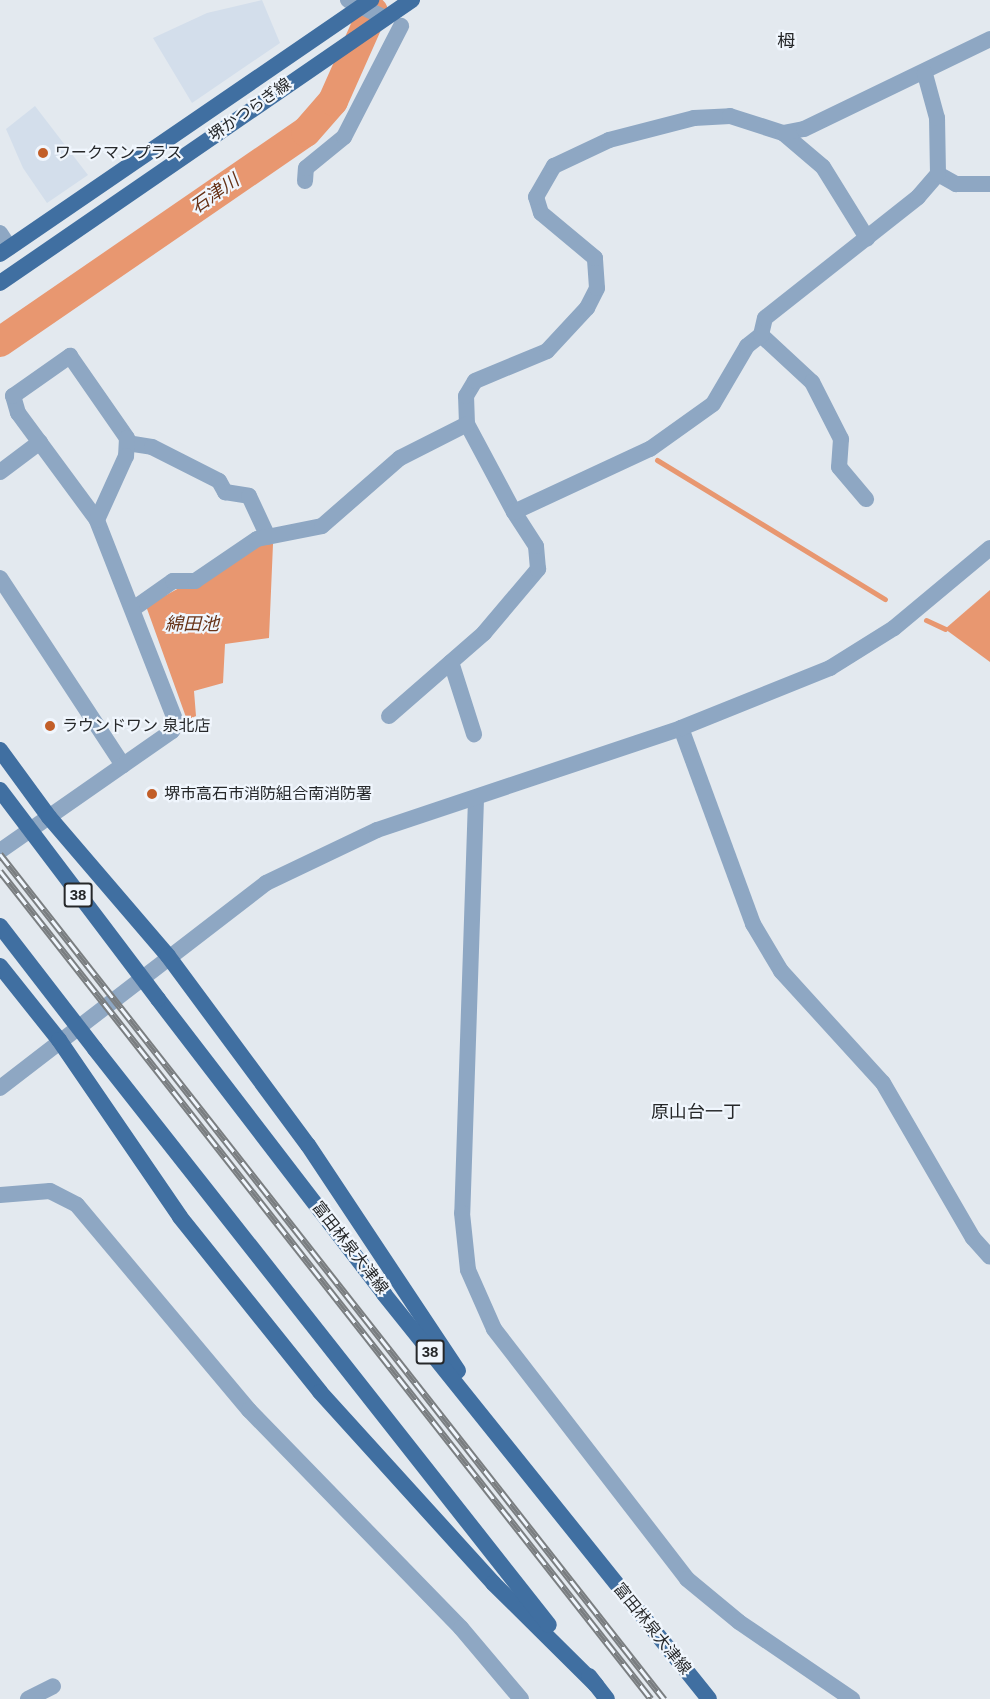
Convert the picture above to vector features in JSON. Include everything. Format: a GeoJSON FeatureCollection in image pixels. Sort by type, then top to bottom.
{"type":"FeatureCollection","features":[{"type":"Feature","properties":{"kind":"main road","name":"堺かつらぎ線"},"geometry":{"type":"LineString","coordinates":[[5,251],[339,23],[357,2]]}},
{"type":"Feature","properties":{"kind":"main road","name":"堺かつらぎ線"},"geometry":{"type":"LineString","coordinates":[[0,283],[322,61],[399,13]]}},
{"type":"Feature","properties":{"kind":"main road"},"geometry":{"type":"LineString","coordinates":[[0,750],[49,818],[168,956],[308,1145],[524,1469]]}},
{"type":"Feature","properties":{"kind":"main road","name":"富田林泉大津線"},"geometry":{"type":"LineString","coordinates":[[0,790],[158,999],[524,1469],[709,1699]]}},
{"type":"Feature","properties":{"kind":"main road"},"geometry":{"type":"LineString","coordinates":[[0,926],[607,1699]]}},
{"type":"Feature","properties":{"kind":"main road"},"geometry":{"type":"LineString","coordinates":[[0,966],[59,1040],[180,1217],[320,1392],[493,1582],[596,1685]]}},
{"type":"Feature","properties":{"kind":"street"},"geometry":{"type":"LineString","coordinates":[[305,181],[306,168],[344,137],[399,13],[357,2]]}},
{"type":"Feature","properties":{"kind":"street"},"geometry":{"type":"LineString","coordinates":[[783,133],[814,125],[925,74],[990,39]]}},
{"type":"Feature","properties":{"kind":"street"},"geometry":{"type":"LineString","coordinates":[[514,513],[651,449],[713,404],[747,346],[761,335],[765,318],[867,238],[938,174],[937,118],[925,74]]}},
{"type":"Feature","properties":{"kind":"street"},"geometry":{"type":"LineString","coordinates":[[389,716],[484,633],[538,569],[536,546],[514,513],[467,424],[466,396],[475,381],[547,351],[587,308],[597,288],[595,258],[541,213],[536,198],[554,166],[609,140],[694,118],[730,116],[783,133],[823,167],[867,238]]}},
{"type":"Feature","properties":{"kind":"street"},"geometry":{"type":"LineString","coordinates":[[938,174],[956,184],[990,184]]}},
{"type":"Feature","properties":{"kind":"street"},"geometry":{"type":"LineString","coordinates":[[0,233],[5,251]]}},
{"type":"Feature","properties":{"kind":"street"},"geometry":{"type":"LineString","coordinates":[[761,335],[812,382],[841,439],[839,467],[866,499]]}},
{"type":"Feature","properties":{"kind":"street"},"geometry":{"type":"LineString","coordinates":[[0,851],[123,765],[176,722],[134,609],[97,520],[18,413],[13,396],[70,356],[127,443],[126,456],[97,520]]}},
{"type":"Feature","properties":{"kind":"street"},"geometry":{"type":"LineString","coordinates":[[134,609],[173,581],[195,581],[268,537],[322,526],[400,458],[467,424]]}},
{"type":"Feature","properties":{"kind":"street"},"geometry":{"type":"LineString","coordinates":[[0,472],[40,442]]}},
{"type":"Feature","properties":{"kind":"street"},"geometry":{"type":"LineString","coordinates":[[127,443],[152,447],[219,481],[225,492],[249,496],[268,537]]}},
{"type":"Feature","properties":{"kind":"street"},"geometry":{"type":"LineString","coordinates":[[0,1088],[59,1040],[266,883],[377,830],[681,728],[830,668],[894,628],[990,548]]}},
{"type":"Feature","properties":{"kind":"street"},"geometry":{"type":"LineString","coordinates":[[0,578],[123,765]]}},
{"type":"Feature","properties":{"kind":"street"},"geometry":{"type":"LineString","coordinates":[[451,662],[474,734]]}},
{"type":"Feature","properties":{"kind":"street"},"geometry":{"type":"LineString","coordinates":[[681,728],[758,933],[780,971],[883,1083],[914,1128],[973,1239],[990,1257]]}},
{"type":"Feature","properties":{"kind":"street"},"geometry":{"type":"LineString","coordinates":[[476,798],[462,1201],[468,1270],[494,1329],[687,1579],[739,1622],[852,1699]]}},
{"type":"Feature","properties":{"kind":"street"},"geometry":{"type":"LineString","coordinates":[[0,1195],[50,1191],[77,1205],[249,1410],[461,1628],[521,1699]]}},
{"type":"Feature","properties":{"kind":"street"},"geometry":{"type":"LineString","coordinates":[[28,1699],[53,1686]]}},
{"type":"Feature","properties":{"kind":"shaded area"},"geometry":{"type":"Polygon","coordinates":[[[262,0],[280,43],[192,103],[153,38],[207,13],[262,0]]]}},
{"type":"Feature","properties":{"kind":"shaded area"},"geometry":{"type":"Polygon","coordinates":[[[35,106],[88,175],[47,203],[23,168],[6,129],[35,106]]]}},
{"type":"Feature","properties":{"kind":"water","name":"綿田池"},"geometry":{"type":"Polygon","coordinates":[[[262,543],[273,544],[269,638],[225,644],[223,683],[194,691],[196,716],[187,720],[146,606],[262,543]]]}},
{"type":"Feature","properties":{"kind":"water"},"geometry":{"type":"Polygon","coordinates":[[[990,590],[990,662],[945,629],[990,590]]]}},
{"type":"Feature","properties":{"kind":"waterway","name":"石津川"},"geometry":{"type":"LineString","coordinates":[[0,342],[306,132],[333,101],[373,11]]}},
{"type":"Feature","properties":{"kind":"waterway"},"geometry":{"type":"LineString","coordinates":[[657,460],[885,599]]}},
{"type":"Feature","properties":{"kind":"waterway"},"geometry":{"type":"LineString","coordinates":[[926,620],[945,629]]}},
{"type":"Feature","properties":{"kind":"railway"},"geometry":{"type":"LineString","coordinates":[[0,854],[664,1699]]}},
{"type":"Feature","properties":{"kind":"railway"},"geometry":{"type":"LineString","coordinates":[[0,871],[651,1699]]}},
{"type":"Feature","properties":{"kind":"place","name":"ワークマンプラス"},"geometry":{"type":"Point","coordinates":[43,153]}},
{"type":"Feature","properties":{"kind":"place","name":"ラウンドワン 泉北店"},"geometry":{"type":"Point","coordinates":[50,726]}},
{"type":"Feature","properties":{"kind":"place","name":"堺市高石市消防組合南消防署"},"geometry":{"type":"Point","coordinates":[152,794]}},
{"type":"Feature","properties":{"kind":"district","name":"栂"},"geometry":{"type":"Point","coordinates":[786,41]}},
{"type":"Feature","properties":{"kind":"district","name":"原山台一丁"},"geometry":{"type":"Point","coordinates":[696,1112]}}]}
